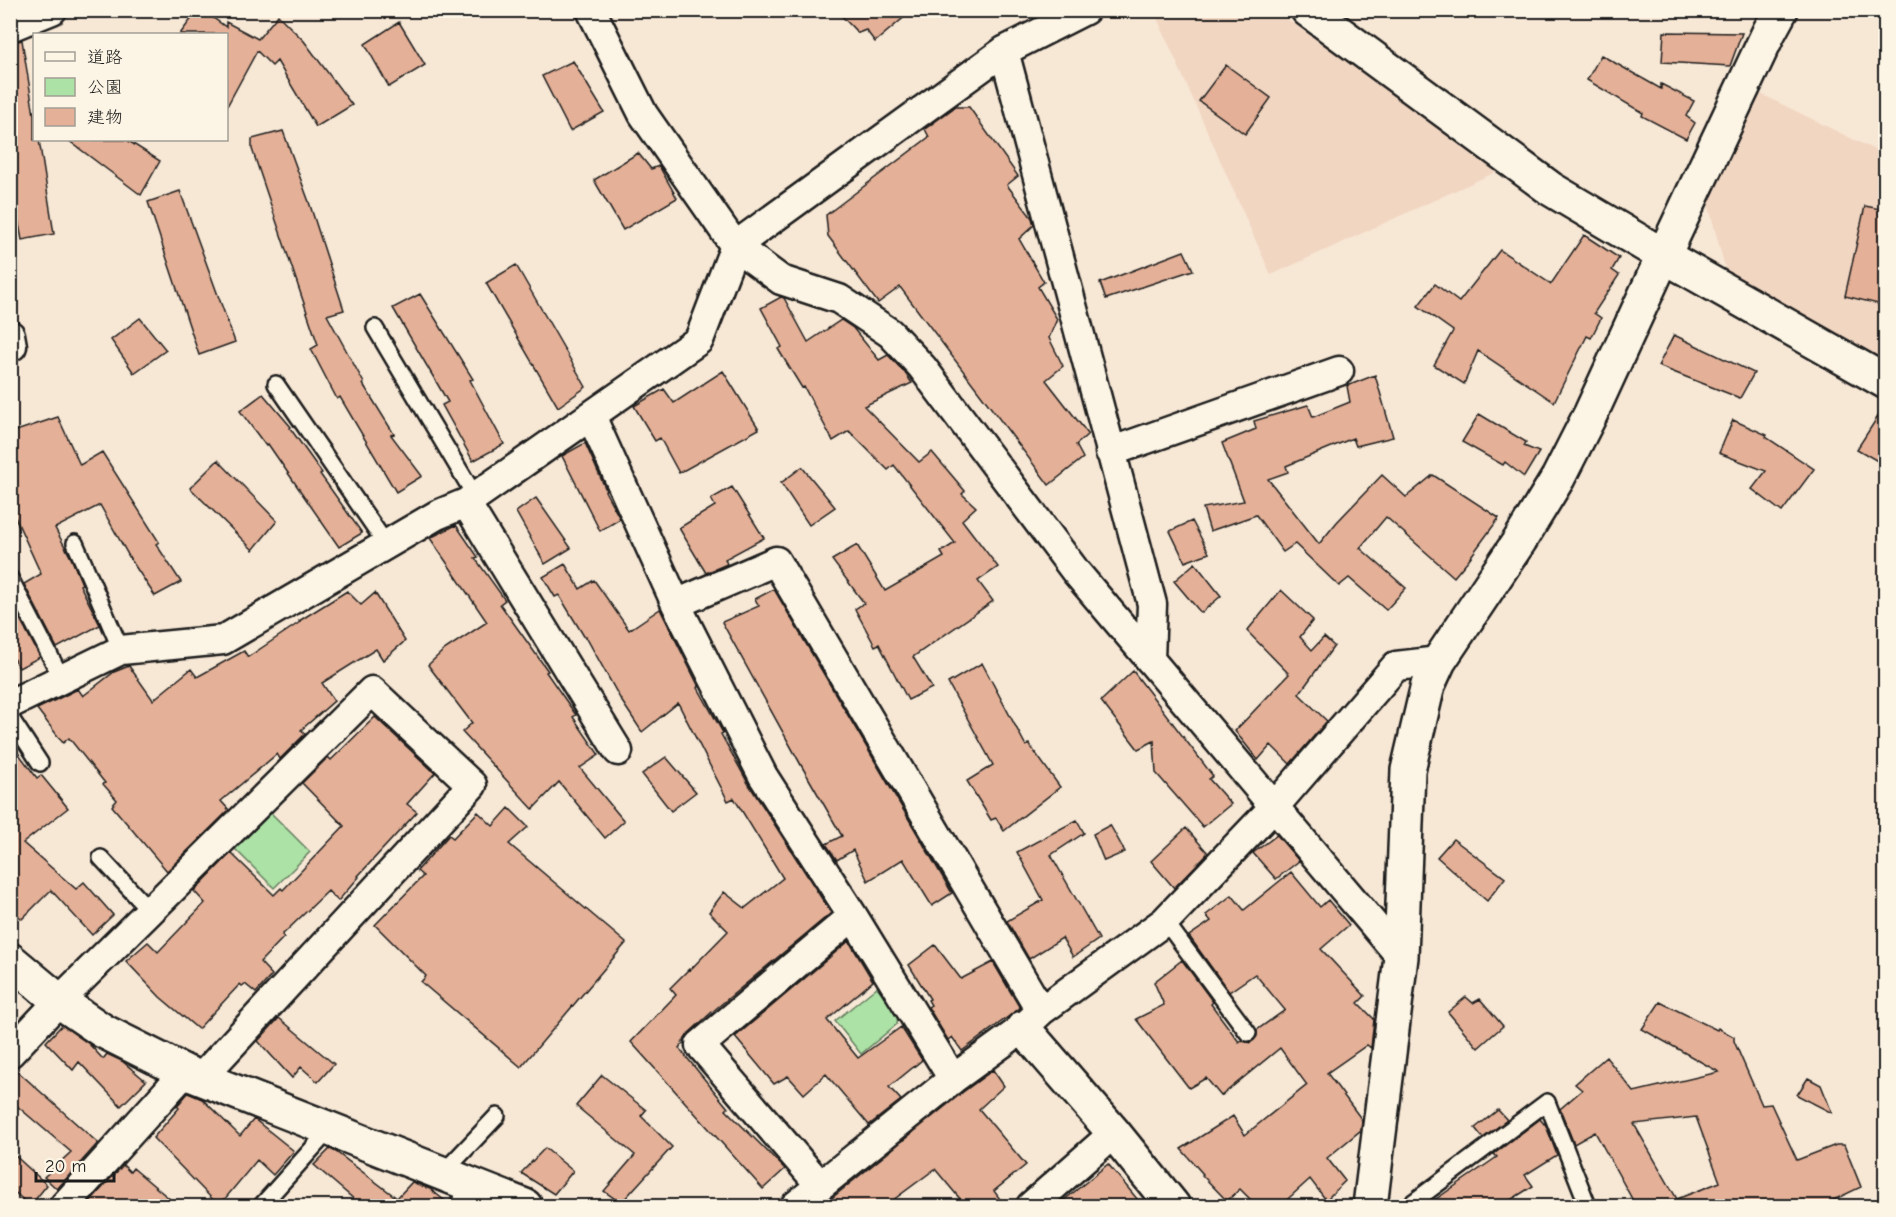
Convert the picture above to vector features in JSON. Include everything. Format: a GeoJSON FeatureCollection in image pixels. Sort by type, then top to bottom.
{"type":"FeatureCollection","features":[{"type":"Feature","properties":{"kind":"street"},"geometry":{"type":"LineString","coordinates":[[10,27],[52,10]]}},
{"type":"Feature","properties":{"kind":"street"},"geometry":{"type":"LineString","coordinates":[[591,10],[643,114],[735,246],[781,280],[838,299],[890,333],[922,367],[1076,572],[1401,957]]}},
{"type":"Feature","properties":{"kind":"street"},"geometry":{"type":"LineString","coordinates":[[10,704],[121,650],[223,640],[437,515],[471,500],[699,340],[735,246],[1004,51],[1085,10]]}},
{"type":"Feature","properties":{"kind":"street"},"geometry":{"type":"LineString","coordinates":[[1308,10],[1551,189],[1886,382]]}},
{"type":"Feature","properties":{"kind":"street"},"geometry":{"type":"LineString","coordinates":[[1370,1206],[1401,957],[1408,770],[1428,685],[1439,661],[1520,540],[1558,478],[1591,413],[1772,18]]}},
{"type":"Feature","properties":{"kind":"street"},"geometry":{"type":"LineString","coordinates":[[1004,51],[1152,604],[1150,660]]}},
{"type":"Feature","properties":{"kind":"street"},"geometry":{"type":"LineString","coordinates":[[10,335],[12,346],[10,346]]}},
{"type":"Feature","properties":{"kind":"street"},"geometry":{"type":"LineString","coordinates":[[1110,452],[1340,371]]}},
{"type":"Feature","properties":{"kind":"street"},"geometry":{"type":"LineString","coordinates":[[591,416],[676,604],[763,776],[853,916],[953,1079]]}},
{"type":"Feature","properties":{"kind":"street"},"geometry":{"type":"LineString","coordinates":[[471,500],[618,751]]}},
{"type":"Feature","properties":{"kind":"street"},"geometry":{"type":"LineString","coordinates":[[676,604],[776,561],[1032,1019],[1114,1133],[1173,1206]]}},
{"type":"Feature","properties":{"kind":"street"},"geometry":{"type":"LineString","coordinates":[[795,1206],[953,1079],[1165,921],[1274,807],[1396,666],[1439,661]]}},
{"type":"Feature","properties":{"kind":"street"},"geometry":{"type":"LineString","coordinates":[[10,1053],[59,1001],[372,691],[472,785],[64,1206]]}},
{"type":"Feature","properties":{"kind":"street"},"geometry":{"type":"LineString","coordinates":[[820,1185],[700,1045],[853,916]]}},
{"type":"Feature","properties":{"kind":"street"},"geometry":{"type":"LineString","coordinates":[[10,960],[59,1001],[104,1031],[192,1076],[443,1173],[473,1198],[525,1206]]}},
{"type":"Feature","properties":{"kind":"street"},"geometry":{"type":"LineString","coordinates":[[1031,1206],[1114,1133]]}},
{"type":"Feature","properties":{"kind":"lane"},"geometry":{"type":"LineString","coordinates":[[375,328],[471,500]]}},
{"type":"Feature","properties":{"kind":"lane"},"geometry":{"type":"LineString","coordinates":[[276,384],[386,544]]}},
{"type":"Feature","properties":{"kind":"lane"},"geometry":{"type":"LineString","coordinates":[[75,543],[121,650]]}},
{"type":"Feature","properties":{"kind":"lane"},"geometry":{"type":"LineString","coordinates":[[10,578],[62,679]]}},
{"type":"Feature","properties":{"kind":"lane"},"geometry":{"type":"LineString","coordinates":[[10,717],[40,763]]}},
{"type":"Feature","properties":{"kind":"lane"},"geometry":{"type":"LineString","coordinates":[[101,858],[150,911]]}},
{"type":"Feature","properties":{"kind":"lane"},"geometry":{"type":"LineString","coordinates":[[1165,921],[1248,1033]]}},
{"type":"Feature","properties":{"kind":"lane"},"geometry":{"type":"LineString","coordinates":[[1408,1206],[1547,1102],[1588,1206]]}},
{"type":"Feature","properties":{"kind":"lane"},"geometry":{"type":"LineString","coordinates":[[443,1173],[497,1116]]}},
{"type":"Feature","properties":{"kind":"lane"},"geometry":{"type":"LineString","coordinates":[[261,1206],[330,1130]]}},
{"type":"Feature","properties":{"kind":"shaded area"},"geometry":{"type":"Polygon","coordinates":[[[1154,11],[1276,11],[1500,170],[1271,275],[1154,11]]]}},
{"type":"Feature","properties":{"kind":"shaded area"},"geometry":{"type":"Polygon","coordinates":[[[1759,93],[1885,155],[1885,360],[1726,271],[1706,196],[1759,93]]]}},
{"type":"Feature","properties":{"kind":"green space"},"geometry":{"type":"Polygon","coordinates":[[[271,813],[310,852],[274,888],[235,849],[271,813]]]}},
{"type":"Feature","properties":{"kind":"green space"},"geometry":{"type":"Polygon","coordinates":[[[877,987],[898,1013],[897,1024],[861,1054],[835,1021],[877,987]]]}},
{"type":"Feature","properties":{"kind":"building"},"geometry":{"type":"Polygon","coordinates":[[[198,10],[202,10],[226,27],[226,22],[258,39],[278,15],[304,41],[352,105],[316,127],[277,61],[272,66],[257,51],[228,104],[228,33],[181,33],[198,10]]]}},
{"type":"Feature","properties":{"kind":"building"},"geometry":{"type":"Polygon","coordinates":[[[836,10],[912,10],[913,13],[907,15],[875,42],[866,30],[858,33],[836,10]]]}},
{"type":"Feature","properties":{"kind":"building"},"geometry":{"type":"Polygon","coordinates":[[[399,22],[425,65],[389,87],[365,44],[399,22]]]}},
{"type":"Feature","properties":{"kind":"building"},"geometry":{"type":"Polygon","coordinates":[[[1664,32],[1742,33],[1730,66],[1662,62],[1664,32]]]}},
{"type":"Feature","properties":{"kind":"building"},"geometry":{"type":"Polygon","coordinates":[[[22,40],[33,109],[33,141],[39,141],[54,234],[22,240],[10,177],[10,43],[22,40]]]}},
{"type":"Feature","properties":{"kind":"building"},"geometry":{"type":"Polygon","coordinates":[[[1601,55],[1661,89],[1661,84],[1694,101],[1686,116],[1695,123],[1686,139],[1642,116],[1643,113],[1587,80],[1601,55]]]}},
{"type":"Feature","properties":{"kind":"building"},"geometry":{"type":"Polygon","coordinates":[[[573,61],[604,112],[570,131],[542,76],[573,61]]]}},
{"type":"Feature","properties":{"kind":"building"},"geometry":{"type":"Polygon","coordinates":[[[1226,65],[1271,98],[1245,134],[1199,101],[1226,65]]]}},
{"type":"Feature","properties":{"kind":"building"},"geometry":{"type":"Polygon","coordinates":[[[955,107],[969,107],[1018,176],[1007,185],[1032,218],[1034,225],[1019,239],[1044,282],[1038,287],[1057,319],[1049,338],[1063,366],[1046,380],[1088,434],[1076,445],[1083,458],[1049,485],[900,287],[878,303],[828,236],[826,215],[929,137],[925,129],[955,107]]]}},
{"type":"Feature","properties":{"kind":"building"},"geometry":{"type":"Polygon","coordinates":[[[283,131],[344,310],[327,315],[363,384],[394,434],[391,435],[422,476],[396,492],[340,397],[337,399],[311,349],[318,345],[252,149],[252,139],[283,131]]]}},
{"type":"Feature","properties":{"kind":"building"},"geometry":{"type":"Polygon","coordinates":[[[69,141],[129,141],[160,161],[141,195],[69,141]]]}},
{"type":"Feature","properties":{"kind":"building"},"geometry":{"type":"Polygon","coordinates":[[[638,153],[651,169],[659,166],[677,198],[623,230],[594,180],[638,153]]]}},
{"type":"Feature","properties":{"kind":"building"},"geometry":{"type":"Polygon","coordinates":[[[180,191],[235,342],[199,355],[148,202],[180,191]]]}},
{"type":"Feature","properties":{"kind":"building"},"geometry":{"type":"Polygon","coordinates":[[[1865,206],[1886,210],[1886,288],[1878,304],[1845,296],[1865,206]]]}},
{"type":"Feature","properties":{"kind":"building"},"geometry":{"type":"Polygon","coordinates":[[[1584,235],[1619,258],[1612,270],[1619,275],[1594,313],[1601,318],[1591,338],[1587,336],[1554,402],[1478,351],[1464,384],[1434,365],[1453,331],[1418,306],[1435,284],[1459,302],[1500,250],[1551,284],[1584,235]]]}},
{"type":"Feature","properties":{"kind":"building"},"geometry":{"type":"Polygon","coordinates":[[[1184,251],[1193,270],[1106,299],[1100,283],[1184,251]]]}},
{"type":"Feature","properties":{"kind":"building"},"geometry":{"type":"Polygon","coordinates":[[[516,265],[586,387],[558,407],[486,283],[516,265]]]}},
{"type":"Feature","properties":{"kind":"building"},"geometry":{"type":"Polygon","coordinates":[[[420,294],[473,379],[470,380],[504,444],[473,461],[442,405],[448,402],[393,308],[420,294]]]}},
{"type":"Feature","properties":{"kind":"building"},"geometry":{"type":"Polygon","coordinates":[[[781,297],[784,298],[808,342],[841,320],[853,328],[879,360],[888,355],[905,373],[912,383],[864,406],[919,462],[932,452],[965,491],[962,494],[976,507],[962,520],[998,567],[978,581],[993,601],[913,657],[932,688],[908,700],[879,644],[875,646],[855,609],[864,603],[832,560],[857,545],[885,591],[944,557],[941,552],[955,543],[894,465],[888,470],[849,431],[833,441],[804,387],[802,388],[778,349],[782,347],[761,308],[781,297]]]}},
{"type":"Feature","properties":{"kind":"building"},"geometry":{"type":"Polygon","coordinates":[[[140,318],[166,350],[134,373],[111,340],[140,318]]]}},
{"type":"Feature","properties":{"kind":"building"},"geometry":{"type":"Polygon","coordinates":[[[1674,335],[1754,373],[1740,398],[1658,366],[1674,335]]]}},
{"type":"Feature","properties":{"kind":"building"},"geometry":{"type":"Polygon","coordinates":[[[723,371],[759,429],[679,473],[660,438],[655,441],[634,406],[664,389],[674,403],[723,371]]]}},
{"type":"Feature","properties":{"kind":"building"},"geometry":{"type":"Polygon","coordinates":[[[1375,375],[1393,437],[1356,446],[1353,438],[1286,466],[1288,472],[1268,479],[1319,544],[1382,475],[1406,497],[1433,475],[1499,518],[1454,577],[1386,517],[1360,548],[1406,588],[1386,610],[1349,578],[1339,586],[1295,544],[1283,552],[1256,515],[1210,531],[1203,508],[1244,501],[1222,443],[1256,429],[1254,421],[1308,405],[1313,417],[1350,402],[1347,386],[1375,375]]]}},
{"type":"Feature","properties":{"kind":"building"},"geometry":{"type":"Polygon","coordinates":[[[263,394],[291,427],[322,473],[320,474],[362,533],[339,547],[268,444],[266,446],[240,411],[263,394]]]}},
{"type":"Feature","properties":{"kind":"building"},"geometry":{"type":"Polygon","coordinates":[[[1886,404],[1886,466],[1857,449],[1886,404]]]}},
{"type":"Feature","properties":{"kind":"building"},"geometry":{"type":"Polygon","coordinates":[[[1479,414],[1526,442],[1524,446],[1539,452],[1524,477],[1505,462],[1503,465],[1462,442],[1479,414]]]}},
{"type":"Feature","properties":{"kind":"building"},"geometry":{"type":"Polygon","coordinates":[[[58,417],[80,465],[102,452],[159,542],[156,544],[181,582],[155,596],[131,560],[100,505],[55,528],[72,560],[82,584],[80,585],[100,625],[57,648],[24,584],[41,574],[10,506],[10,433],[58,417]]]}},
{"type":"Feature","properties":{"kind":"building"},"geometry":{"type":"Polygon","coordinates":[[[1733,420],[1767,435],[1766,437],[1814,469],[1782,512],[1752,489],[1766,471],[1719,453],[1733,420]]]}},
{"type":"Feature","properties":{"kind":"building"},"geometry":{"type":"Polygon","coordinates":[[[585,443],[605,491],[620,519],[600,531],[562,456],[585,443]]]}},
{"type":"Feature","properties":{"kind":"building"},"geometry":{"type":"Polygon","coordinates":[[[218,460],[277,521],[253,550],[190,488],[218,460]]]}},
{"type":"Feature","properties":{"kind":"building"},"geometry":{"type":"Polygon","coordinates":[[[802,467],[835,507],[809,525],[781,483],[802,467]]]}},
{"type":"Feature","properties":{"kind":"building"},"geometry":{"type":"Polygon","coordinates":[[[732,487],[764,538],[725,559],[727,564],[706,573],[679,528],[715,506],[711,499],[732,487]]]}},
{"type":"Feature","properties":{"kind":"building"},"geometry":{"type":"Polygon","coordinates":[[[536,498],[571,548],[545,564],[516,512],[536,498]]]}},
{"type":"Feature","properties":{"kind":"building"},"geometry":{"type":"Polygon","coordinates":[[[1192,521],[1209,553],[1185,562],[1170,531],[1192,521]]]}},
{"type":"Feature","properties":{"kind":"building"},"geometry":{"type":"Polygon","coordinates":[[[456,525],[478,557],[475,558],[505,600],[500,604],[548,671],[546,672],[576,715],[573,717],[599,755],[580,768],[624,821],[605,838],[559,782],[533,809],[462,732],[472,723],[428,665],[444,650],[487,622],[430,538],[456,525]]]}},
{"type":"Feature","properties":{"kind":"building"},"geometry":{"type":"Polygon","coordinates":[[[1195,563],[1221,596],[1201,613],[1174,581],[1195,563]]]}},
{"type":"Feature","properties":{"kind":"building"},"geometry":{"type":"Polygon","coordinates":[[[565,564],[580,589],[594,580],[629,630],[660,609],[698,688],[723,733],[721,734],[748,783],[831,913],[712,1012],[689,1033],[679,1048],[728,1108],[726,1110],[785,1169],[763,1189],[631,1042],[676,995],[670,988],[728,931],[709,912],[724,892],[745,908],[783,878],[734,798],[728,801],[678,703],[642,732],[621,700],[586,637],[559,595],[555,597],[543,577],[565,564]]]}},
{"type":"Feature","properties":{"kind":"building"},"geometry":{"type":"Polygon","coordinates":[[[774,589],[952,893],[932,906],[903,859],[868,881],[853,850],[837,860],[826,844],[842,836],[722,622],[759,606],[755,599],[774,589]]]}},
{"type":"Feature","properties":{"kind":"building"},"geometry":{"type":"Polygon","coordinates":[[[1281,590],[1313,620],[1300,637],[1312,650],[1324,637],[1334,646],[1299,694],[1327,721],[1290,764],[1271,745],[1258,760],[1235,731],[1289,674],[1247,631],[1281,590]]]}},
{"type":"Feature","properties":{"kind":"building"},"geometry":{"type":"Polygon","coordinates":[[[347,591],[361,605],[375,593],[405,641],[383,660],[376,649],[322,683],[334,701],[301,730],[305,734],[280,759],[277,754],[221,801],[229,810],[167,871],[112,806],[117,800],[69,738],[63,743],[37,709],[78,689],[83,696],[114,672],[129,666],[153,700],[191,669],[197,677],[244,651],[248,657],[347,591]]]}},
{"type":"Feature","properties":{"kind":"building"},"geometry":{"type":"Polygon","coordinates":[[[10,600],[40,657],[19,668],[10,652],[10,600]]]}},
{"type":"Feature","properties":{"kind":"building"},"geometry":{"type":"Polygon","coordinates":[[[982,663],[1026,746],[1029,744],[1060,787],[1004,831],[996,818],[991,820],[967,781],[993,765],[948,683],[982,663]]]}},
{"type":"Feature","properties":{"kind":"building"},"geometry":{"type":"Polygon","coordinates":[[[1133,671],[1213,776],[1209,779],[1231,804],[1203,827],[1156,773],[1154,741],[1138,749],[1101,701],[1133,671]]]}},
{"type":"Feature","properties":{"kind":"building"},"geometry":{"type":"Polygon","coordinates":[[[375,717],[435,773],[407,804],[417,812],[338,901],[328,891],[282,935],[284,937],[260,962],[272,975],[256,993],[245,984],[242,986],[240,984],[198,1029],[160,997],[126,961],[148,942],[158,952],[205,903],[194,891],[231,853],[274,895],[281,888],[283,890],[344,826],[302,783],[328,757],[331,760],[375,717]]]}},
{"type":"Feature","properties":{"kind":"building"},"geometry":{"type":"Polygon","coordinates":[[[10,742],[37,778],[41,775],[68,808],[23,843],[76,889],[84,882],[113,915],[92,935],[51,890],[22,919],[10,908],[10,742]]]}},
{"type":"Feature","properties":{"kind":"building"},"geometry":{"type":"Polygon","coordinates":[[[666,757],[696,792],[671,811],[642,774],[666,757]]]}},
{"type":"Feature","properties":{"kind":"building"},"geometry":{"type":"Polygon","coordinates":[[[509,808],[528,827],[509,844],[626,943],[521,1067],[421,982],[426,976],[375,925],[423,876],[417,871],[449,835],[453,838],[478,812],[493,826],[509,808]]]}},
{"type":"Feature","properties":{"kind":"building"},"geometry":{"type":"Polygon","coordinates":[[[1077,820],[1084,833],[1051,855],[1099,939],[1073,957],[1062,938],[1029,959],[1007,921],[1043,900],[1017,852],[1077,820]]]}},
{"type":"Feature","properties":{"kind":"building"},"geometry":{"type":"Polygon","coordinates":[[[1110,825],[1125,852],[1104,861],[1093,834],[1110,825]]]}},
{"type":"Feature","properties":{"kind":"building"},"geometry":{"type":"Polygon","coordinates":[[[1186,828],[1208,853],[1174,888],[1151,861],[1186,828]]]}},
{"type":"Feature","properties":{"kind":"building"},"geometry":{"type":"Polygon","coordinates":[[[1277,835],[1299,861],[1276,879],[1253,853],[1277,835]]]}},
{"type":"Feature","properties":{"kind":"building"},"geometry":{"type":"Polygon","coordinates":[[[1453,839],[1505,878],[1487,901],[1437,857],[1453,839]]]}},
{"type":"Feature","properties":{"kind":"building"},"geometry":{"type":"Polygon","coordinates":[[[1291,872],[1320,907],[1328,900],[1349,925],[1321,949],[1365,996],[1358,1003],[1374,1019],[1371,1048],[1367,1045],[1327,1073],[1362,1120],[1361,1130],[1327,1158],[1345,1181],[1326,1200],[1310,1179],[1280,1206],[1257,1206],[1240,1189],[1227,1201],[1181,1149],[1233,1116],[1245,1135],[1307,1085],[1280,1048],[1221,1096],[1206,1078],[1189,1088],[1136,1019],[1164,1005],[1154,982],[1182,960],[1239,1042],[1242,1040],[1250,1043],[1254,1040],[1257,1030],[1285,1010],[1255,974],[1229,992],[1189,936],[1211,921],[1206,915],[1232,895],[1244,910],[1291,872]]]}},
{"type":"Feature","properties":{"kind":"building"},"geometry":{"type":"Polygon","coordinates":[[[849,941],[873,981],[827,1020],[858,1058],[901,1027],[922,1060],[889,1087],[901,1100],[869,1125],[826,1074],[804,1094],[788,1076],[774,1084],[735,1037],[849,941]]]}},
{"type":"Feature","properties":{"kind":"building"},"geometry":{"type":"Polygon","coordinates":[[[935,945],[961,979],[993,962],[1020,1008],[962,1051],[952,1037],[948,1040],[928,1007],[931,1005],[928,1000],[930,999],[909,965],[935,945]]]}},
{"type":"Feature","properties":{"kind":"building"},"geometry":{"type":"Polygon","coordinates":[[[1466,997],[1473,1003],[1480,999],[1503,1026],[1478,1048],[1448,1012],[1466,997]]]}},
{"type":"Feature","properties":{"kind":"building"},"geometry":{"type":"Polygon","coordinates":[[[1660,1002],[1734,1037],[1762,1105],[1771,1104],[1797,1160],[1836,1145],[1844,1145],[1861,1187],[1821,1206],[1636,1206],[1595,1132],[1574,1144],[1560,1109],[1582,1090],[1575,1084],[1606,1057],[1634,1092],[1719,1072],[1642,1029],[1660,1002]],[[1696,1117],[1634,1124],[1677,1199],[1720,1182],[1696,1117]]]}},
{"type":"Feature","properties":{"kind":"building"},"geometry":{"type":"Polygon","coordinates":[[[279,1018],[334,1064],[318,1082],[301,1067],[292,1078],[258,1041],[279,1018]]]}},
{"type":"Feature","properties":{"kind":"building"},"geometry":{"type":"Polygon","coordinates":[[[62,1025],[89,1044],[103,1059],[107,1054],[122,1061],[146,1081],[121,1106],[79,1062],[73,1070],[46,1042],[62,1025]]]}},
{"type":"Feature","properties":{"kind":"building"},"geometry":{"type":"Polygon","coordinates":[[[10,1069],[15,1069],[98,1143],[57,1189],[44,1177],[71,1152],[10,1100],[10,1069]]]}},
{"type":"Feature","properties":{"kind":"building"},"geometry":{"type":"Polygon","coordinates":[[[993,1070],[1004,1086],[979,1109],[1026,1165],[994,1191],[1005,1206],[966,1206],[935,1169],[885,1206],[822,1206],[963,1092],[993,1070]]]}},
{"type":"Feature","properties":{"kind":"building"},"geometry":{"type":"Polygon","coordinates":[[[602,1075],[646,1110],[641,1116],[672,1147],[621,1203],[604,1191],[635,1155],[576,1106],[602,1075]]]}},
{"type":"Feature","properties":{"kind":"building"},"geometry":{"type":"Polygon","coordinates":[[[1808,1078],[1821,1085],[1832,1113],[1797,1095],[1808,1078]]]}},
{"type":"Feature","properties":{"kind":"building"},"geometry":{"type":"Polygon","coordinates":[[[188,1093],[202,1099],[240,1136],[254,1119],[294,1151],[273,1175],[257,1160],[219,1206],[153,1138],[179,1108],[177,1106],[188,1093]]]}},
{"type":"Feature","properties":{"kind":"building"},"geometry":{"type":"Polygon","coordinates":[[[1498,1110],[1507,1120],[1483,1138],[1475,1128],[1498,1110]]]}},
{"type":"Feature","properties":{"kind":"building"},"geometry":{"type":"Polygon","coordinates":[[[1540,1119],[1545,1123],[1557,1155],[1525,1175],[1533,1186],[1501,1206],[1426,1206],[1497,1157],[1494,1154],[1540,1119]]]}},
{"type":"Feature","properties":{"kind":"building"},"geometry":{"type":"Polygon","coordinates":[[[545,1148],[573,1171],[554,1194],[521,1173],[545,1148]]]}},
{"type":"Feature","properties":{"kind":"building"},"geometry":{"type":"Polygon","coordinates":[[[330,1149],[397,1198],[412,1182],[430,1189],[449,1206],[362,1206],[314,1165],[330,1149]]]}},
{"type":"Feature","properties":{"kind":"building"},"geometry":{"type":"Polygon","coordinates":[[[10,1151],[47,1185],[30,1206],[10,1188],[10,1151]]]}},
{"type":"Feature","properties":{"kind":"building"},"geometry":{"type":"Polygon","coordinates":[[[1108,1164],[1143,1206],[1057,1206],[1079,1188],[1108,1164]]]}},
{"type":"Feature","properties":{"kind":"building"},"geometry":{"type":"Polygon","coordinates":[[[123,1165],[130,1172],[133,1168],[178,1206],[86,1206],[123,1165]]]}}]}
